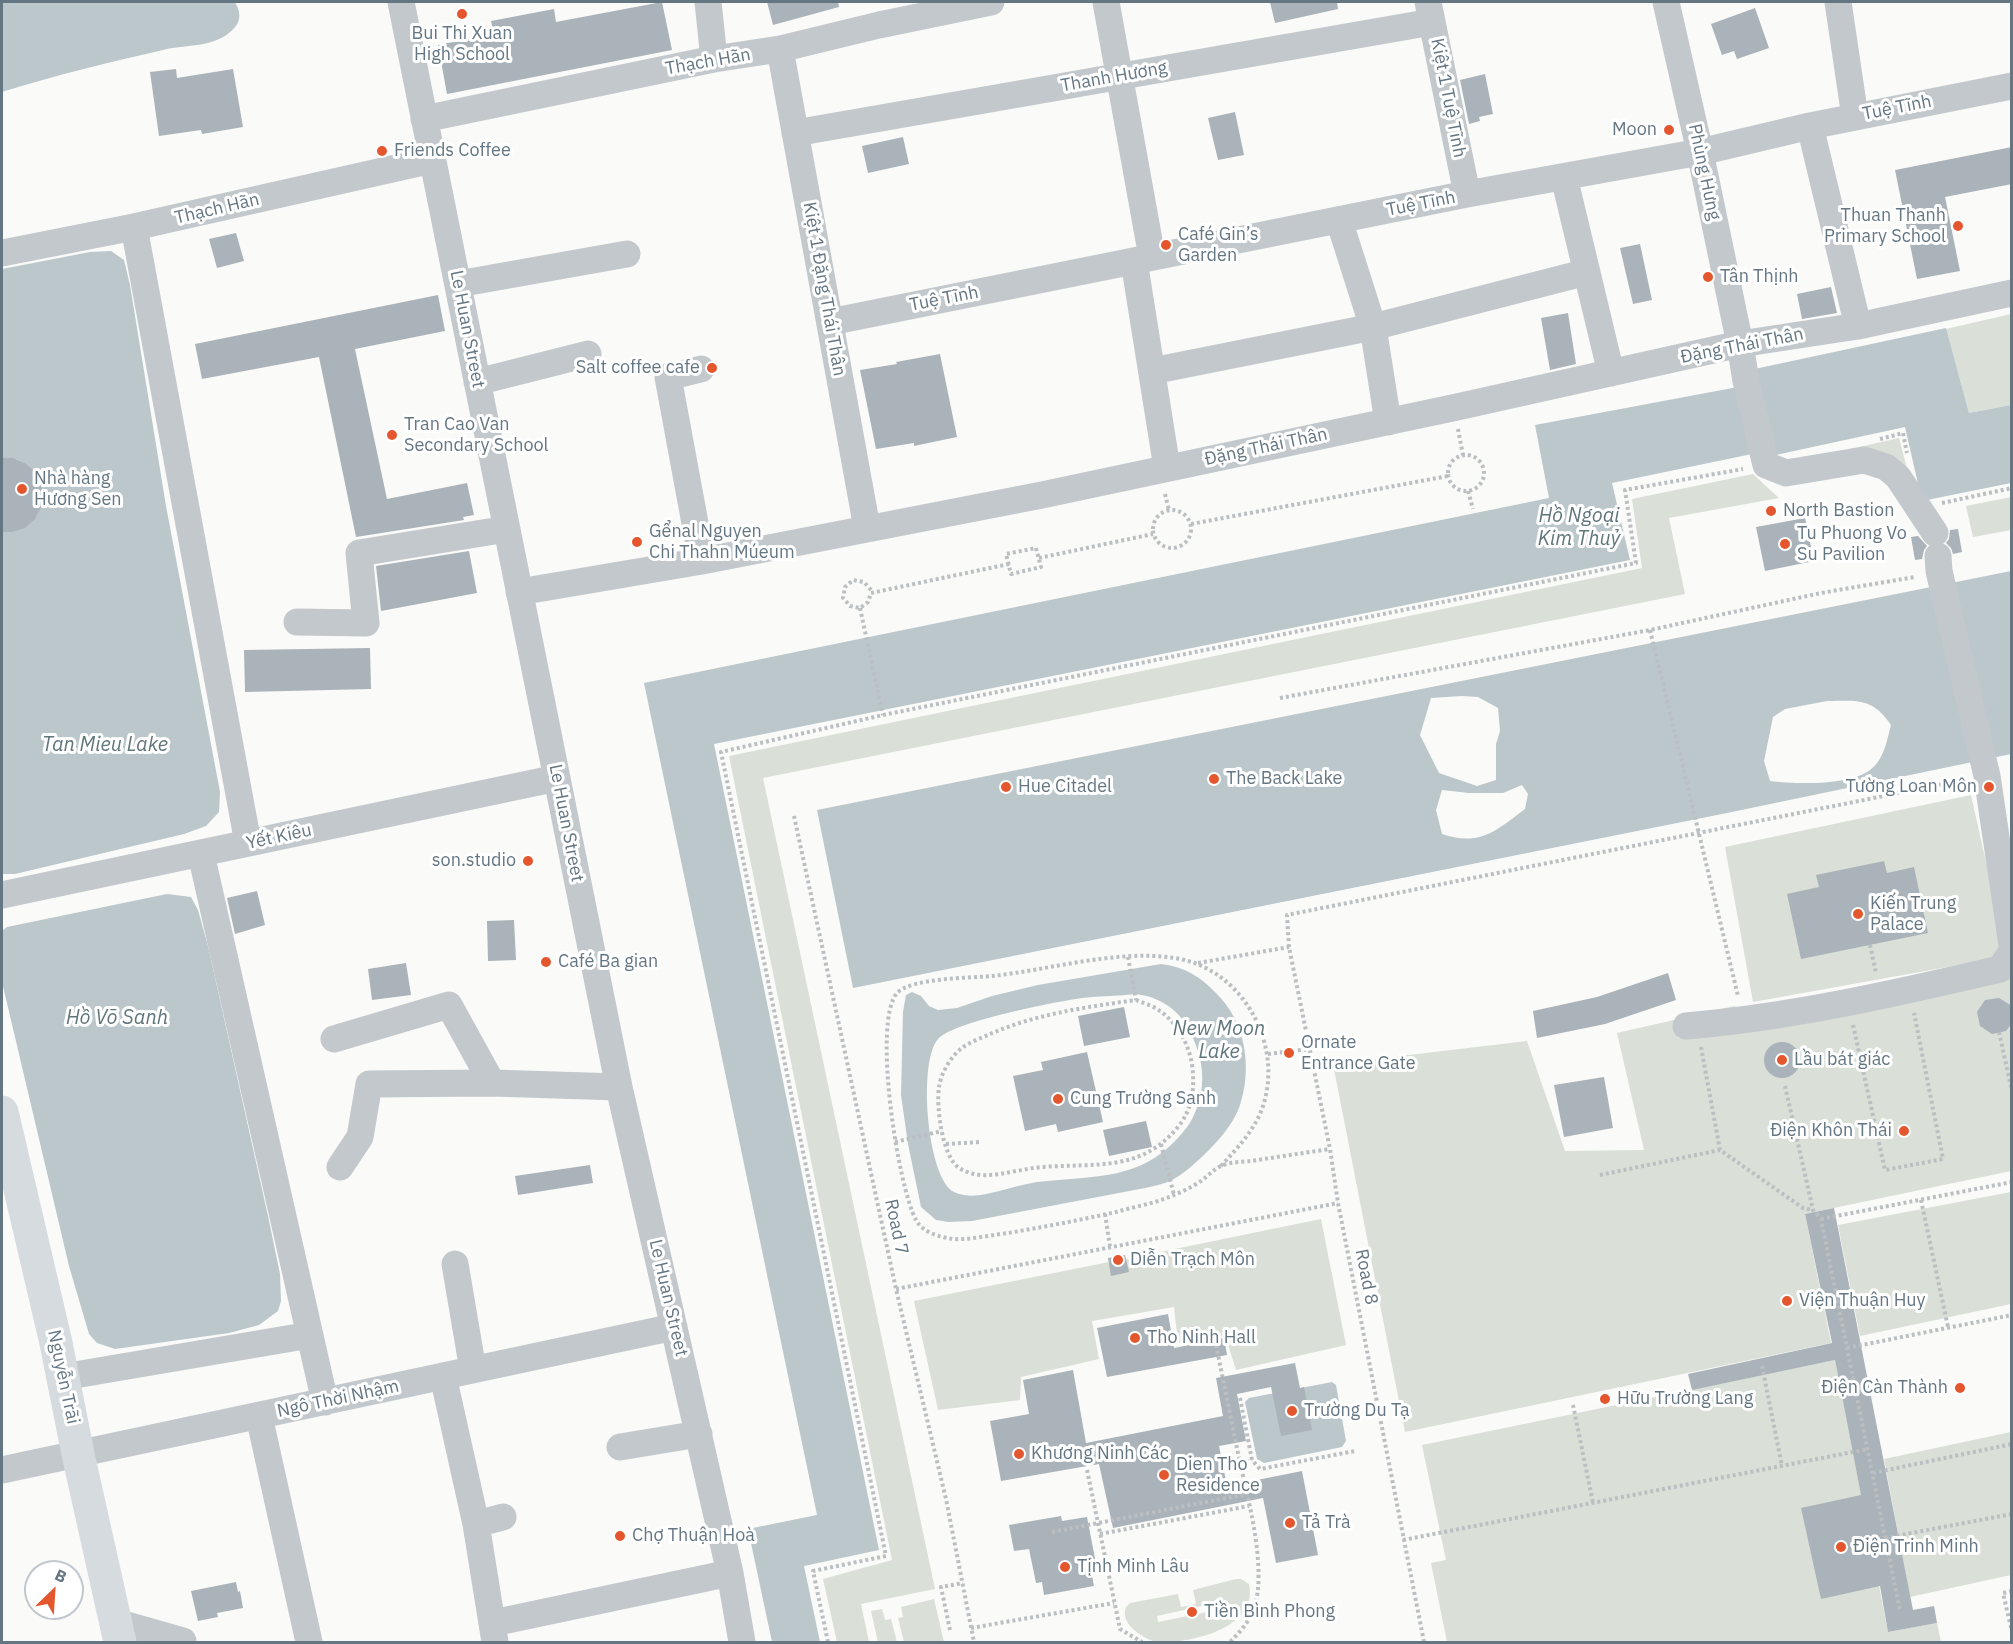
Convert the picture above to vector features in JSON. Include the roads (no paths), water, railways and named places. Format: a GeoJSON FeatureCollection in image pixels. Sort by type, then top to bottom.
{"type":"FeatureCollection","features":[{"type":"Feature","properties":{"kind":"main road","name":"Nguyễn Trãi"},"geometry":{"type":"LineString","coordinates":[[2,1112],[63,1377],[118,1632]]}},
{"type":"Feature","properties":{"kind":"street","name":"Le Huan Street"},"geometry":{"type":"LineString","coordinates":[[401,2],[619,1087],[730,1573],[742,1642]]}},
{"type":"Feature","properties":{"kind":"street"},"geometry":{"type":"LineString","coordinates":[[708,2],[714,59]]}},
{"type":"Feature","properties":{"kind":"street","name":"Thạch Hãn"},"geometry":{"type":"LineString","coordinates":[[424,119],[714,59],[780,49],[879,25],[991,2]]}},
{"type":"Feature","properties":{"kind":"street"},"geometry":{"type":"LineString","coordinates":[[1106,2],[1120,76],[1143,259],[1152,371],[1167,468]]}},
{"type":"Feature","properties":{"kind":"street","name":"Phùng Hưng"},"geometry":{"type":"LineString","coordinates":[[1666,2],[1700,152],[1764,460],[1786,473],[1864,460],[1886,467],[1898,477],[1909,496],[1930,546],[1985,768],[2012,945]]}},
{"type":"Feature","properties":{"kind":"street"},"geometry":{"type":"LineString","coordinates":[[1838,2],[1855,117]]}},
{"type":"Feature","properties":{"kind":"street","name":"Thanh Hương"},"geometry":{"type":"LineString","coordinates":[[795,133],[1120,76],[1430,11]]}},
{"type":"Feature","properties":{"kind":"street","name":"Kiệt 1 Tuệ Tĩnh"},"geometry":{"type":"LineString","coordinates":[[1430,11],[1467,194]]}},
{"type":"Feature","properties":{"kind":"street","name":"Kiệt 1 Đặng Thái Thân"},"geometry":{"type":"LineString","coordinates":[[780,49],[867,528]]}},
{"type":"Feature","properties":{"kind":"street","name":"Tuệ Tĩnh"},"geometry":{"type":"LineString","coordinates":[[830,322],[1467,194],[1700,152],[1810,126],[2012,86]]}},
{"type":"Feature","properties":{"kind":"street"},"geometry":{"type":"LineString","coordinates":[[1810,126],[1858,326]]}},
{"type":"Feature","properties":{"kind":"street","name":"Thạch Hãn"},"geometry":{"type":"LineString","coordinates":[[2,253],[135,227],[432,160]]}},
{"type":"Feature","properties":{"kind":"street"},"geometry":{"type":"LineString","coordinates":[[1564,177],[1611,373]]}},
{"type":"Feature","properties":{"kind":"street"},"geometry":{"type":"LineString","coordinates":[[1339,220],[1373,327],[1388,422]]}},
{"type":"Feature","properties":{"kind":"street"},"geometry":{"type":"LineString","coordinates":[[135,227],[248,843]]}},
{"type":"Feature","properties":{"kind":"street"},"geometry":{"type":"LineString","coordinates":[[458,284],[627,254]]}},
{"type":"Feature","properties":{"kind":"street"},"geometry":{"type":"LineString","coordinates":[[1152,371],[1373,327],[1587,272]]}},
{"type":"Feature","properties":{"kind":"street","name":"Đặng Thái Thân"},"geometry":{"type":"LineString","coordinates":[[519,592],[702,561],[1167,468],[1740,344],[1858,326],[2012,293]]}},
{"type":"Feature","properties":{"kind":"street"},"geometry":{"type":"LineString","coordinates":[[477,382],[588,354]]}},
{"type":"Feature","properties":{"kind":"street"},"geometry":{"type":"LineString","coordinates":[[701,369],[668,377],[702,561]]}},
{"type":"Feature","properties":{"kind":"street"},"geometry":{"type":"LineString","coordinates":[[297,622],[366,623],[359,553],[507,529]]}},
{"type":"Feature","properties":{"kind":"street","name":"Yết Kiêu"},"geometry":{"type":"LineString","coordinates":[[2,895],[557,778]]}},
{"type":"Feature","properties":{"kind":"street"},"geometry":{"type":"LineString","coordinates":[[201,854],[325,1402]]}},
{"type":"Feature","properties":{"kind":"street"},"geometry":{"type":"LineString","coordinates":[[1692,1026],[1744,1021],[2000,969],[2012,951]]}},
{"type":"Feature","properties":{"kind":"street"},"geometry":{"type":"LineString","coordinates":[[334,1039],[449,1005],[492,1083]]}},
{"type":"Feature","properties":{"kind":"street"},"geometry":{"type":"LineString","coordinates":[[340,1167],[360,1137],[369,1084],[492,1083],[619,1087]]}},
{"type":"Feature","properties":{"kind":"street"},"geometry":{"type":"LineString","coordinates":[[456,1264],[473,1370]]}},
{"type":"Feature","properties":{"kind":"street","name":"Ngô Thời Nhậm"},"geometry":{"type":"LineString","coordinates":[[2,1470],[674,1327]]}},
{"type":"Feature","properties":{"kind":"street"},"geometry":{"type":"LineString","coordinates":[[63,1377],[310,1335]]}},
{"type":"Feature","properties":{"kind":"street"},"geometry":{"type":"LineString","coordinates":[[443,1376],[476,1524],[494,1633],[730,1573]]}},
{"type":"Feature","properties":{"kind":"street"},"geometry":{"type":"LineString","coordinates":[[259,1416],[309,1642]]}},
{"type":"Feature","properties":{"kind":"street"},"geometry":{"type":"LineString","coordinates":[[620,1447],[699,1434]]}},
{"type":"Feature","properties":{"kind":"street"},"geometry":{"type":"LineString","coordinates":[[476,1524],[503,1517]]}},
{"type":"Feature","properties":{"kind":"street"},"geometry":{"type":"LineString","coordinates":[[118,1632],[183,1641]]}},
{"type":"Feature","properties":{"kind":"water"},"geometry":{"type":"Polygon","coordinates":[[[2,2],[235,2],[239,11],[239,19],[233,30],[215,41],[125,59],[2,92],[2,2]]]}},
{"type":"Feature","properties":{"kind":"water","name":"Tan Mieu Lake"},"geometry":{"type":"Polygon","coordinates":[[[111,251],[124,260],[130,285],[166,506],[220,792],[219,812],[206,826],[184,834],[15,874],[2,874],[2,532],[20,529],[33,521],[40,509],[43,496],[40,482],[33,470],[20,461],[2,457],[2,269],[90,252],[111,251]]]}},
{"type":"Feature","properties":{"kind":"water"},"geometry":{"type":"Polygon","coordinates":[[[1946,328],[1969,413],[2011,405],[2011,483],[1922,501],[1905,427],[1771,456],[1750,370],[1946,328]]]}},
{"type":"Feature","properties":{"kind":"water","name":"Hồ Ngoại Kim Thuỷ"},"geometry":{"type":"Polygon","coordinates":[[[1738,387],[1752,454],[1612,483],[1630,560],[714,744],[879,1550],[804,1566],[820,1642],[772,1642],[748,1529],[817,1515],[644,683],[1549,498],[1535,425],[1738,387]]]}},
{"type":"Feature","properties":{"kind":"water","name":"The Back Lake"},"geometry":{"type":"Polygon","coordinates":[[[2011,571],[2011,754],[853,988],[817,810],[2011,571]],[[1478,697],[1431,698],[1420,735],[1439,773],[1477,786],[1496,780],[1496,744],[1500,731],[1498,708],[1478,697]],[[1827,701],[1785,709],[1773,717],[1764,761],[1770,781],[1822,783],[1849,779],[1870,770],[1879,761],[1891,725],[1877,709],[1870,705],[1855,701],[1827,701]],[[1522,785],[1503,793],[1442,790],[1436,810],[1442,834],[1467,839],[1487,834],[1506,824],[1525,809],[1528,794],[1522,785]]]}},
{"type":"Feature","properties":{"kind":"water","name":"Hồ Võ Sanh"},"geometry":{"type":"Polygon","coordinates":[[[167,894],[191,897],[198,910],[268,1216],[280,1274],[281,1301],[278,1311],[259,1325],[229,1333],[115,1349],[97,1343],[89,1334],[69,1266],[2,982],[2,931],[7,927],[167,894]]]}},
{"type":"Feature","properties":{"kind":"water","name":"New Moon Lake"},"geometry":{"type":"Polygon","coordinates":[[[1161,964],[1177,967],[1198,977],[1226,1005],[1240,1032],[1246,1062],[1246,1078],[1236,1115],[1209,1150],[1185,1172],[1166,1183],[972,1221],[936,1220],[921,1207],[901,1095],[903,1012],[906,995],[912,992],[921,996],[929,1006],[938,1010],[957,1008],[992,996],[1038,985],[1161,964]],[[1136,994],[1082,998],[1050,1004],[965,1025],[939,1038],[932,1050],[928,1069],[928,1118],[937,1165],[945,1183],[954,1192],[960,1194],[981,1195],[1032,1183],[1117,1173],[1133,1169],[1163,1152],[1177,1139],[1193,1117],[1202,1090],[1202,1071],[1198,1052],[1186,1024],[1173,1009],[1147,996],[1136,994]]]}},
{"type":"Feature","properties":{"kind":"water"},"geometry":{"type":"Polygon","coordinates":[[[1332,1382],[1336,1385],[1346,1441],[1342,1447],[1264,1463],[1257,1459],[1245,1402],[1249,1398],[1332,1382]]]}},
{"type":"Feature","properties":{"kind":"place","name":"Bui Thi Xuan High School"},"geometry":{"type":"Point","coordinates":[462,14]}},
{"type":"Feature","properties":{"kind":"place","name":"Moon"},"geometry":{"type":"Point","coordinates":[1669,130]}},
{"type":"Feature","properties":{"kind":"place","name":"Friends Coffee"},"geometry":{"type":"Point","coordinates":[382,151]}},
{"type":"Feature","properties":{"kind":"place","name":"Thuan Thanh Primary School"},"geometry":{"type":"Point","coordinates":[1958,226]}},
{"type":"Feature","properties":{"kind":"place","name":"Café Gin’s Garden"},"geometry":{"type":"Point","coordinates":[1166,245]}},
{"type":"Feature","properties":{"kind":"place","name":"Tân Thịnh"},"geometry":{"type":"Point","coordinates":[1708,277]}},
{"type":"Feature","properties":{"kind":"place","name":"Salt coffee cafe"},"geometry":{"type":"Point","coordinates":[712,368]}},
{"type":"Feature","properties":{"kind":"place","name":"Tran Cao Van Secondary School"},"geometry":{"type":"Point","coordinates":[392,435]}},
{"type":"Feature","properties":{"kind":"place","name":"Nhà hàng Hương Sen"},"geometry":{"type":"Point","coordinates":[22,489]}},
{"type":"Feature","properties":{"kind":"place","name":"North Bastion"},"geometry":{"type":"Point","coordinates":[1771,511]}},
{"type":"Feature","properties":{"kind":"place","name":"Gểnal Nguyen Chi Thahn Múeum"},"geometry":{"type":"Point","coordinates":[637,542]}},
{"type":"Feature","properties":{"kind":"place","name":"Tu Phuong Vo Su Pavilion"},"geometry":{"type":"Point","coordinates":[1785,544]}},
{"type":"Feature","properties":{"kind":"place","name":"The Back Lake"},"geometry":{"type":"Point","coordinates":[1214,779]}},
{"type":"Feature","properties":{"kind":"place","name":"Hue Citadel"},"geometry":{"type":"Point","coordinates":[1006,787]}},
{"type":"Feature","properties":{"kind":"place","name":"Tường Loan Môn"},"geometry":{"type":"Point","coordinates":[1989,787]}},
{"type":"Feature","properties":{"kind":"place","name":"son.studio"},"geometry":{"type":"Point","coordinates":[528,861]}},
{"type":"Feature","properties":{"kind":"place","name":"Kiến Trung Palace"},"geometry":{"type":"Point","coordinates":[1858,914]}},
{"type":"Feature","properties":{"kind":"place","name":"Café Ba gian"},"geometry":{"type":"Point","coordinates":[546,962]}},
{"type":"Feature","properties":{"kind":"place","name":"Ornate Entrance Gate"},"geometry":{"type":"Point","coordinates":[1289,1053]}},
{"type":"Feature","properties":{"kind":"place","name":"Lầu bát giác"},"geometry":{"type":"Point","coordinates":[1782,1060]}},
{"type":"Feature","properties":{"kind":"place","name":"Cung Trường Sanh"},"geometry":{"type":"Point","coordinates":[1058,1099]}},
{"type":"Feature","properties":{"kind":"place","name":"Điện Khôn Thái"},"geometry":{"type":"Point","coordinates":[1904,1131]}},
{"type":"Feature","properties":{"kind":"place","name":"Diễn Trạch Môn"},"geometry":{"type":"Point","coordinates":[1118,1260]}},
{"type":"Feature","properties":{"kind":"place","name":"Viện Thuận Huy"},"geometry":{"type":"Point","coordinates":[1787,1301]}},
{"type":"Feature","properties":{"kind":"place","name":"Tho Ninh Hall"},"geometry":{"type":"Point","coordinates":[1135,1338]}},
{"type":"Feature","properties":{"kind":"place","name":"Điện Càn Thành"},"geometry":{"type":"Point","coordinates":[1960,1388]}},
{"type":"Feature","properties":{"kind":"place","name":"Hữu Trường Lang"},"geometry":{"type":"Point","coordinates":[1605,1399]}},
{"type":"Feature","properties":{"kind":"place","name":"Trường Du Tạ"},"geometry":{"type":"Point","coordinates":[1292,1411]}},
{"type":"Feature","properties":{"kind":"place","name":"Khương Ninh Các"},"geometry":{"type":"Point","coordinates":[1019,1454]}},
{"type":"Feature","properties":{"kind":"place","name":"Dien Tho Residence"},"geometry":{"type":"Point","coordinates":[1164,1475]}},
{"type":"Feature","properties":{"kind":"place","name":"Tả Trà"},"geometry":{"type":"Point","coordinates":[1290,1523]}},
{"type":"Feature","properties":{"kind":"place","name":"Chợ Thuận Hoà"},"geometry":{"type":"Point","coordinates":[620,1536]}},
{"type":"Feature","properties":{"kind":"place","name":"Điện Trinh Minh"},"geometry":{"type":"Point","coordinates":[1841,1547]}},
{"type":"Feature","properties":{"kind":"place","name":"Tịnh Minh Lâu"},"geometry":{"type":"Point","coordinates":[1065,1567]}},
{"type":"Feature","properties":{"kind":"place","name":"Tiền Bình Phong"},"geometry":{"type":"Point","coordinates":[1192,1612]}}]}
